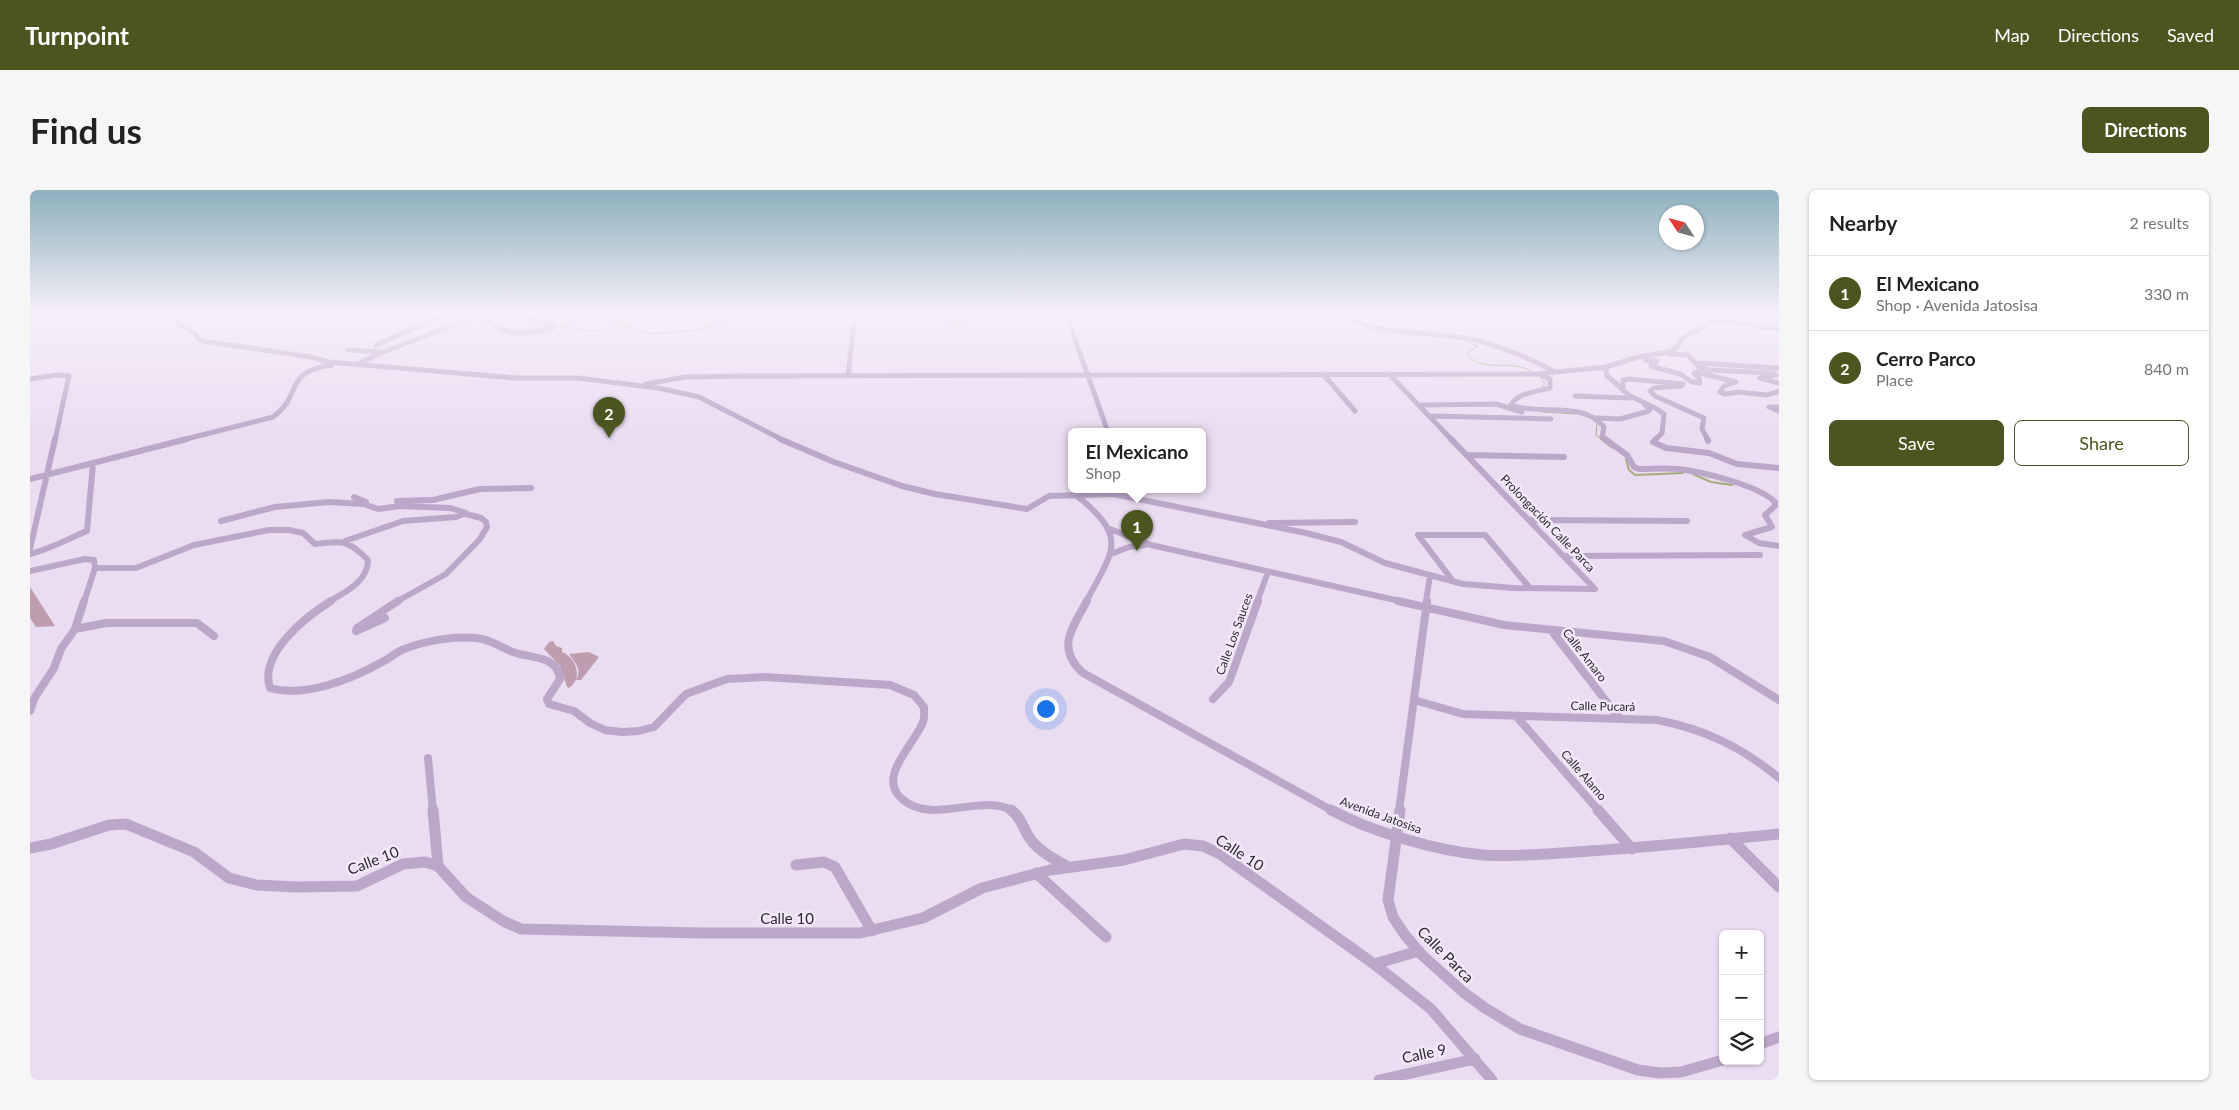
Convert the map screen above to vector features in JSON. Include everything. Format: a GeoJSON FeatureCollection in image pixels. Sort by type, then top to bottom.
{"type":"FeatureCollection","features":[{"type":"Feature","properties":{"kind":"street"},"geometry":{"type":"LineString","coordinates":[[298,356],[354,364],[515,378],[578,378],[639,385],[699,397],[773,436],[834,462],[902,486],[934,494],[1024,509],[1033,508],[1049,496],[1129,493],[1256,523],[1355,522]]}},
{"type":"Feature","properties":{"kind":"street"},"geometry":{"type":"LineString","coordinates":[[30,479],[273,417],[284,409],[297,378],[302,373],[321,366],[354,364],[374,356]]}},
{"type":"Feature","properties":{"kind":"street"},"geometry":{"type":"LineString","coordinates":[[848,376],[850,356]]}},
{"type":"Feature","properties":{"kind":"street"},"geometry":{"type":"LineString","coordinates":[[1081,356],[1107,428]]}},
{"type":"Feature","properties":{"kind":"street"},"geometry":{"type":"LineString","coordinates":[[1521,356],[1534,360],[1555,372]]}},
{"type":"Feature","properties":{"kind":"street"},"geometry":{"type":"LineString","coordinates":[[639,385],[685,377],[1088,374],[1540,374],[1601,368],[1645,356]]}},
{"type":"Feature","properties":{"kind":"street"},"geometry":{"type":"LineString","coordinates":[[1689,356],[1694,357],[1703,368],[1723,372],[1779,373]]}},
{"type":"Feature","properties":{"kind":"street"},"geometry":{"type":"LineString","coordinates":[[1614,365],[1653,359],[1658,362],[1651,364],[1653,367],[1680,374],[1694,382],[1700,382],[1694,373],[1696,372],[1736,382],[1736,384],[1724,386],[1720,392],[1724,394],[1738,392],[1766,395],[1779,391]]}},
{"type":"Feature","properties":{"kind":"street"},"geometry":{"type":"LineString","coordinates":[[1697,363],[1779,368]]}},
{"type":"Feature","properties":{"kind":"street"},"geometry":{"type":"LineString","coordinates":[[1601,368],[1606,370],[1607,376],[1629,398]]}},
{"type":"Feature","properties":{"kind":"street"},"geometry":{"type":"LineString","coordinates":[[1771,372],[1776,375],[1761,379],[1779,383]]}},
{"type":"Feature","properties":{"kind":"street"},"geometry":{"type":"LineString","coordinates":[[1323,374],[1355,411]]}},
{"type":"Feature","properties":{"kind":"street","name":"Prolongación Calle Parca"},"geometry":{"type":"LineString","coordinates":[[1256,523],[1341,542],[1376,560],[1478,586],[1595,589],[1432,416],[1389,374]]}},
{"type":"Feature","properties":{"kind":"street"},"geometry":{"type":"LineString","coordinates":[[1540,374],[1550,379],[1550,388],[1527,394],[1513,401],[1511,406],[1572,411],[1596,418],[1620,419],[1649,411],[1650,409],[1643,403]]}},
{"type":"Feature","properties":{"kind":"street"},"geometry":{"type":"LineString","coordinates":[[30,379],[69,376],[30,549]]}},
{"type":"Feature","properties":{"kind":"street"},"geometry":{"type":"LineString","coordinates":[[1619,386],[1623,386],[1622,381],[1629,378],[1684,384],[1654,388],[1650,391],[1655,396],[1704,418],[1702,429],[1708,441]]}},
{"type":"Feature","properties":{"kind":"street"},"geometry":{"type":"LineString","coordinates":[[1575,396],[1629,398],[1656,408],[1664,414],[1662,433],[1653,442],[1658,446],[1668,449],[1709,453],[1739,464],[1779,468]]}},
{"type":"Feature","properties":{"kind":"street"},"geometry":{"type":"LineString","coordinates":[[1421,405],[1496,404],[1512,412],[1547,413]]}},
{"type":"Feature","properties":{"kind":"street"},"geometry":{"type":"LineString","coordinates":[[1432,416],[1551,419]]}},
{"type":"Feature","properties":{"kind":"street"},"geometry":{"type":"LineString","coordinates":[[1596,418],[1604,425],[1605,429],[1601,434],[1603,439],[1628,455],[1637,468],[1685,470],[1711,478],[1742,484],[1769,496],[1775,504],[1765,515],[1772,524],[1772,527],[1744,535],[1759,543],[1779,546]]}},
{"type":"Feature","properties":{"kind":"street"},"geometry":{"type":"LineString","coordinates":[[1467,455],[1564,457]]}},
{"type":"Feature","properties":{"kind":"street"},"geometry":{"type":"LineString","coordinates":[[30,554],[49,549],[87,530],[94,463]]}},
{"type":"Feature","properties":{"kind":"street"},"geometry":{"type":"LineString","coordinates":[[354,497],[372,507],[395,501],[433,500],[480,489],[531,488]]}},
{"type":"Feature","properties":{"kind":"street"},"geometry":{"type":"LineString","coordinates":[[1076,495],[1110,529],[1151,545],[1504,625],[1656,640],[1710,657],[1779,700]]}},
{"type":"Feature","properties":{"kind":"street"},"geometry":{"type":"LineString","coordinates":[[221,521],[282,506],[329,502],[372,507],[450,508],[464,511],[466,514],[481,518],[486,522],[487,527],[480,539],[440,578],[411,592],[357,628],[356,631],[385,618]]}},
{"type":"Feature","properties":{"kind":"street"},"geometry":{"type":"LineString","coordinates":[[95,568],[106,565],[127,570],[194,545],[269,530],[303,533],[315,544],[345,542],[402,521],[428,521],[466,514]]}},
{"type":"Feature","properties":{"kind":"street"},"geometry":{"type":"LineString","coordinates":[[1530,520],[1687,521]]}},
{"type":"Feature","properties":{"kind":"street","name":"Avenida Jatosisa"},"geometry":{"type":"LineString","coordinates":[[1110,529],[1114,539],[1111,554],[1068,636],[1066,650],[1069,658],[1080,670],[1238,760],[1342,816],[1396,836],[1428,845],[1483,855],[1530,855],[1632,849],[1779,834]]}},
{"type":"Feature","properties":{"kind":"street"},"geometry":{"type":"LineString","coordinates":[[1453,581],[1418,535],[1486,535],[1530,588]]}},
{"type":"Feature","properties":{"kind":"street"},"geometry":{"type":"LineString","coordinates":[[345,542],[357,548],[368,560],[366,573],[355,584],[301,622],[280,646],[270,662],[266,676],[270,688],[278,692],[312,688],[380,664],[407,648],[474,638],[492,642],[510,652],[537,656],[550,662],[557,668],[560,679],[547,699],[549,704],[570,709],[591,724],[612,732],[626,733],[648,730],[654,727],[686,694],[727,679],[765,677],[890,685],[915,694],[921,700],[925,712],[922,724],[904,754],[893,778],[894,789],[897,795],[904,802],[913,806],[934,810],[987,805],[1008,807],[1019,816],[1029,839],[1068,867]]}},
{"type":"Feature","properties":{"kind":"street"},"geometry":{"type":"LineString","coordinates":[[1111,554],[1129,547],[1151,545]]}},
{"type":"Feature","properties":{"kind":"street"},"geometry":{"type":"LineString","coordinates":[[1564,556],[1760,555]]}},
{"type":"Feature","properties":{"kind":"street"},"geometry":{"type":"LineString","coordinates":[[30,571],[89,558],[94,560],[95,568],[75,629],[69,635],[54,668],[35,697],[30,711]]}},
{"type":"Feature","properties":{"kind":"street","name":"Calle Los Sauces"},"geometry":{"type":"LineString","coordinates":[[1213,699],[1229,682],[1268,572]]}},
{"type":"Feature","properties":{"kind":"street","name":"Calle Parca"},"geometry":{"type":"LineString","coordinates":[[1430,575],[1388,905],[1396,922],[1419,951],[1464,994],[1519,1029],[1639,1070],[1675,1073],[1700,1069],[1719,1062]]}},
{"type":"Feature","properties":{"kind":"street"},"geometry":{"type":"LineString","coordinates":[[75,629],[106,623],[197,623],[214,636]]}},
{"type":"Feature","properties":{"kind":"street","name":"Calle Amaro"},"geometry":{"type":"LineString","coordinates":[[1551,630],[1620,719]]}},
{"type":"Feature","properties":{"kind":"street","name":"Calle Pucará"},"geometry":{"type":"LineString","coordinates":[[1414,700],[1463,714],[1657,720],[1685,724],[1714,734],[1757,758],[1779,778]]}},
{"type":"Feature","properties":{"kind":"street","name":"Calle Alamo"},"geometry":{"type":"LineString","coordinates":[[1517,717],[1632,849]]}},
{"type":"Feature","properties":{"kind":"street"},"geometry":{"type":"LineString","coordinates":[[428,758],[438,866]]}},
{"type":"Feature","properties":{"kind":"street","name":"Calle 10"},"geometry":{"type":"LineString","coordinates":[[30,848],[52,844],[109,825],[126,824],[194,852],[229,878],[256,886],[326,888],[357,886],[381,876],[402,864],[425,862],[438,866],[466,897],[503,921],[521,929],[701,933],[872,931],[923,918],[982,888],[1036,873],[1124,860],[1184,844],[1203,846],[1220,854],[1374,964],[1431,1009],[1492,1080]]}},
{"type":"Feature","properties":{"kind":"street"},"geometry":{"type":"LineString","coordinates":[[1730,838],[1779,887]]}},
{"type":"Feature","properties":{"kind":"street"},"geometry":{"type":"LineString","coordinates":[[796,865],[824,862],[835,867],[872,931]]}},
{"type":"Feature","properties":{"kind":"street"},"geometry":{"type":"LineString","coordinates":[[1036,873],[1106,936]]}},
{"type":"Feature","properties":{"kind":"street"},"geometry":{"type":"LineString","coordinates":[[1374,964],[1419,951]]}},
{"type":"Feature","properties":{"kind":"street"},"geometry":{"type":"LineString","coordinates":[[1764,1043],[1779,1037]]}},
{"type":"Feature","properties":{"kind":"street","name":"Calle 9"},"geometry":{"type":"LineString","coordinates":[[1379,1080],[1475,1059]]}},
{"type":"Feature","properties":{"kind":"shaded area"},"geometry":{"type":"Polygon","coordinates":[[[30,587],[55,626],[36,627],[30,618],[30,587]]]}},
{"type":"Feature","properties":{"kind":"shaded area"},"geometry":{"type":"Polygon","coordinates":[[[553,641],[556,646],[562,648],[562,652],[571,659],[576,669],[576,679],[569,688],[560,666],[544,649],[549,642],[553,641]]]}},
{"type":"Feature","properties":{"kind":"shaded area"},"geometry":{"type":"Polygon","coordinates":[[[589,652],[599,657],[581,680],[576,680],[578,670],[569,654],[589,652]]]}},
{"type":"Feature","properties":{"kind":"waterway"},"geometry":{"type":"LineString","coordinates":[[1469,356],[1481,364],[1516,366],[1532,372]]}},
{"type":"Feature","properties":{"kind":"waterway"},"geometry":{"type":"LineString","coordinates":[[1541,378],[1545,384],[1542,387]]}},
{"type":"Feature","properties":{"kind":"waterway"},"geometry":{"type":"LineString","coordinates":[[1506,407],[1513,400]]}},
{"type":"Feature","properties":{"kind":"waterway"},"geometry":{"type":"LineString","coordinates":[[1542,412],[1575,414]]}},
{"type":"Feature","properties":{"kind":"waterway"},"geometry":{"type":"LineString","coordinates":[[1597,423],[1596,435],[1603,440]]}},
{"type":"Feature","properties":{"kind":"waterway"},"geometry":{"type":"LineString","coordinates":[[1601,439],[1613,448]]}},
{"type":"Feature","properties":{"kind":"waterway"},"geometry":{"type":"LineString","coordinates":[[1626,459],[1629,470],[1635,475],[1683,473]]}},
{"type":"Feature","properties":{"kind":"waterway"},"geometry":{"type":"LineString","coordinates":[[1693,474],[1711,482],[1732,485]]}},
{"type":"Feature","properties":{"kind":"place","name":"Cerro Parco"},"geometry":{"type":"Point","coordinates":[609,438]}},
{"type":"Feature","properties":{"kind":"place","name":"El Mexicano"},"geometry":{"type":"Point","coordinates":[1137,551]}}]}
